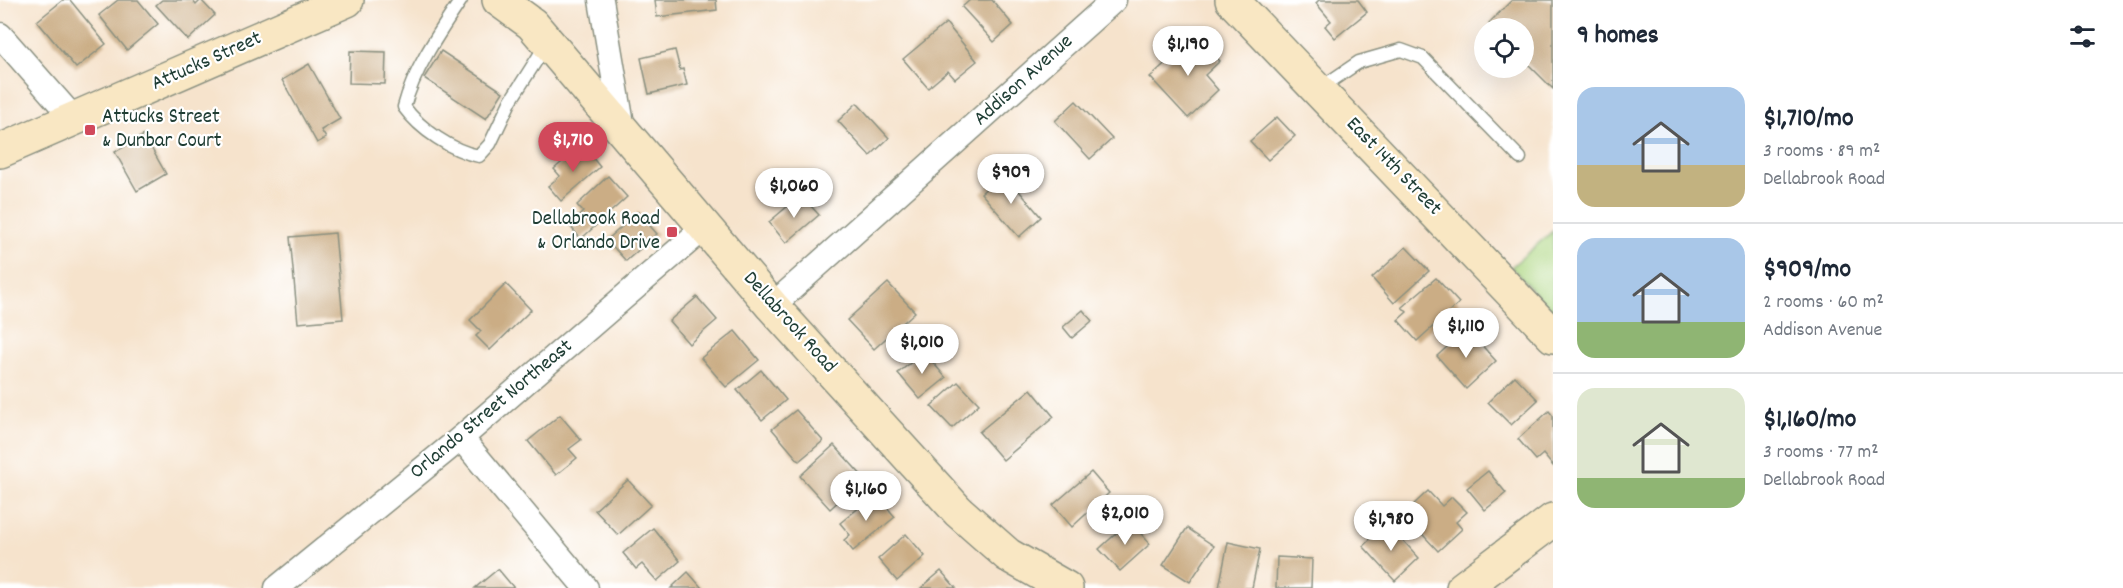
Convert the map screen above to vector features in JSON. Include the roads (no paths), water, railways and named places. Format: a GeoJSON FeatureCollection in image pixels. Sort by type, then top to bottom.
{"type":"FeatureCollection","features":[{"type":"Feature","properties":{"kind":"street"},"geometry":{"type":"LineString","coordinates":[[499,0],[521,14],[623,130]]}},
{"type":"Feature","properties":{"kind":"street"},"geometry":{"type":"LineString","coordinates":[[601,0],[623,130]]}},
{"type":"Feature","properties":{"kind":"street","name":"Addison Avenue"},"geometry":{"type":"LineString","coordinates":[[772,306],[1114,0]]}},
{"type":"Feature","properties":{"kind":"street","name":"East 14th Street"},"geometry":{"type":"LineString","coordinates":[[1232,0],[1553,336]]}},
{"type":"Feature","properties":{"kind":"street","name":"Attucks Street"},"geometry":{"type":"LineString","coordinates":[[0,151],[336,2]]}},
{"type":"Feature","properties":{"kind":"street"},"geometry":{"type":"LineString","coordinates":[[0,34],[74,119]]}},
{"type":"Feature","properties":{"kind":"street","name":"Dellabrook Road"},"geometry":{"type":"LineString","coordinates":[[623,130],[772,306],[958,511],[1008,555],[1066,588]]}},
{"type":"Feature","properties":{"kind":"street","name":"Orlando Street Northeast"},"geometry":{"type":"LineString","coordinates":[[277,588],[461,438],[705,227]]}},
{"type":"Feature","properties":{"kind":"street"},"geometry":{"type":"LineString","coordinates":[[461,438],[586,588]]}},
{"type":"Feature","properties":{"kind":"street"},"geometry":{"type":"LineString","coordinates":[[1462,588],[1553,520]]}},
{"type":"Feature","properties":{"kind":"lane"},"geometry":{"type":"LineString","coordinates":[[461,0],[438,34],[408,92],[404,107],[411,117],[436,136],[467,154],[479,156],[490,144],[511,100],[547,42]]}},
{"type":"Feature","properties":{"kind":"lane"},"geometry":{"type":"LineString","coordinates":[[1318,90],[1359,62],[1401,50],[1423,58],[1520,158]]}},
{"type":"Feature","properties":{"kind":"place","name":"Attucks Street & Dunbar Court"},"geometry":{"type":"Point","coordinates":[90,130]}},
{"type":"Feature","properties":{"kind":"place","name":"Dellabrook Road & Orlando Drive"},"geometry":{"type":"Point","coordinates":[672,232]}}]}
